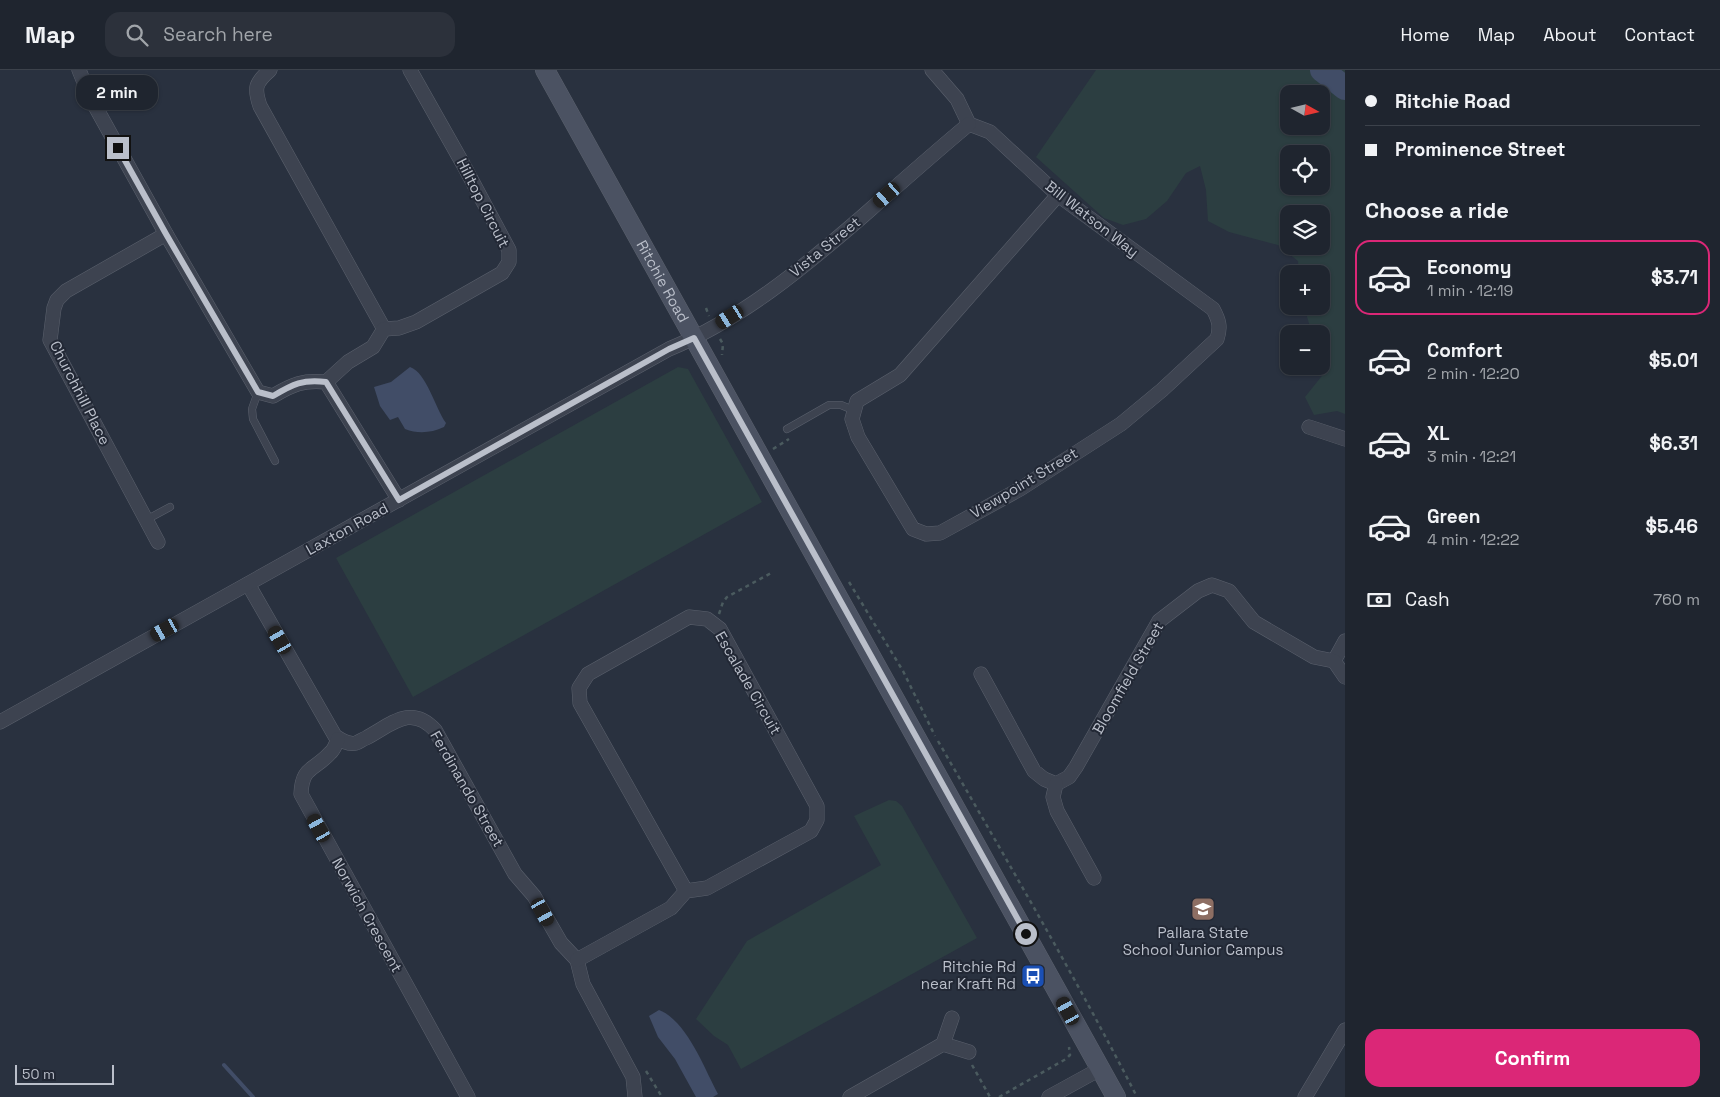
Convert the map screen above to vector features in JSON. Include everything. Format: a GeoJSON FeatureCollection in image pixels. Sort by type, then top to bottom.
{"type":"FeatureCollection","features":[{"type":"Feature","properties":{"kind":"street"},"geometry":{"type":"LineString","coordinates":[[79,70],[90,97],[166,234],[258,392],[273,396],[300,382],[310,380],[326,382],[348,362],[373,348],[384,329],[260,106],[256,91],[259,79],[270,70]]}},
{"type":"Feature","properties":{"kind":"street","name":"Hilltop Circuit"},"geometry":{"type":"LineString","coordinates":[[384,329],[399,328],[416,322],[502,274],[509,262],[509,250],[410,70]]}},
{"type":"Feature","properties":{"kind":"street","name":"Ritchie Road"},"geometry":{"type":"LineString","coordinates":[[545,70],[1116,1097]]}},
{"type":"Feature","properties":{"kind":"street"},"geometry":{"type":"LineString","coordinates":[[932,70],[956,99],[969,124]]}},
{"type":"Feature","properties":{"kind":"street","name":"Vista Street"},"geometry":{"type":"LineString","coordinates":[[694,338],[764,296],[832,242],[969,124]]}},
{"type":"Feature","properties":{"kind":"street","name":"Bill Watson Way"},"geometry":{"type":"LineString","coordinates":[[969,124],[990,132],[1058,195],[1213,309],[1219,320]]}},
{"type":"Feature","properties":{"kind":"street"},"geometry":{"type":"LineString","coordinates":[[853,410],[857,401],[900,374],[1058,195]]}},
{"type":"Feature","properties":{"kind":"street","name":"Churchhill Place"},"geometry":{"type":"LineString","coordinates":[[158,542],[50,340],[54,308],[57,300],[66,291],[166,234]]}},
{"type":"Feature","properties":{"kind":"street","name":"Viewpoint Street"},"geometry":{"type":"LineString","coordinates":[[853,410],[852,419],[858,437],[913,529],[926,534],[940,533],[1020,489],[1121,424],[1162,390],[1217,339],[1220,330],[1219,320]]}},
{"type":"Feature","properties":{"kind":"street","name":"Laxton Road"},"geometry":{"type":"LineString","coordinates":[[0,722],[669,349],[694,338]]}},
{"type":"Feature","properties":{"kind":"street"},"geometry":{"type":"LineString","coordinates":[[326,382],[399,500]]}},
{"type":"Feature","properties":{"kind":"street"},"geometry":{"type":"LineString","coordinates":[[1308,427],[1345,439]]}},
{"type":"Feature","properties":{"kind":"street"},"geometry":{"type":"LineString","coordinates":[[248,584],[338,739]]}},
{"type":"Feature","properties":{"kind":"street","name":"Bloomfield Street"},"geometry":{"type":"LineString","coordinates":[[1056,784],[1069,777],[1076,766],[1158,621],[1198,590],[1212,585],[1229,591],[1254,622],[1314,657],[1334,660]]}},
{"type":"Feature","properties":{"kind":"street","name":"Escalade Circuit"},"geometry":{"type":"LineString","coordinates":[[690,617],[708,618],[720,629],[817,806],[817,820],[811,831],[707,888],[686,891],[580,703],[579,688],[588,674],[690,617]]}},
{"type":"Feature","properties":{"kind":"street"},"geometry":{"type":"LineString","coordinates":[[1345,641],[1334,660],[1345,677]]}},
{"type":"Feature","properties":{"kind":"street"},"geometry":{"type":"LineString","coordinates":[[981,674],[1034,771],[1044,779],[1056,784],[1053,797],[1057,811],[1094,878]]}},
{"type":"Feature","properties":{"kind":"street","name":"Ferdinando Street"},"geometry":{"type":"LineString","coordinates":[[338,739],[355,744],[404,718],[416,717],[426,721],[435,730],[515,874],[534,896],[561,943],[577,960],[583,984],[633,1077],[635,1097]]}},
{"type":"Feature","properties":{"kind":"street","name":"Norwich Crescent"},"geometry":{"type":"LineString","coordinates":[[338,739],[331,753],[304,776],[301,781],[300,794],[468,1097]]}},
{"type":"Feature","properties":{"kind":"street"},"geometry":{"type":"LineString","coordinates":[[577,960],[671,908],[686,891]]}},
{"type":"Feature","properties":{"kind":"street"},"geometry":{"type":"LineString","coordinates":[[850,1097],[944,1044],[952,1018]]}},
{"type":"Feature","properties":{"kind":"street"},"geometry":{"type":"LineString","coordinates":[[1305,1097],[1345,1030]]}},
{"type":"Feature","properties":{"kind":"street"},"geometry":{"type":"LineString","coordinates":[[944,1044],[968,1057]]}},
{"type":"Feature","properties":{"kind":"street"},"geometry":{"type":"LineString","coordinates":[[1049,1097],[1100,1069]]}},
{"type":"Feature","properties":{"kind":"lane"},"geometry":{"type":"LineString","coordinates":[[258,392],[252,409],[253,419],[275,461]]}},
{"type":"Feature","properties":{"kind":"lane"},"geometry":{"type":"LineString","coordinates":[[787,429],[829,405],[841,405],[853,410]]}},
{"type":"Feature","properties":{"kind":"lane"},"geometry":{"type":"LineString","coordinates":[[146,520],[170,508]]}},
{"type":"Feature","properties":{"kind":"path"},"geometry":{"type":"LineString","coordinates":[[706,308],[713,327],[723,344],[722,356]]}},
{"type":"Feature","properties":{"kind":"path"},"geometry":{"type":"LineString","coordinates":[[773,449],[778,457]]}},
{"type":"Feature","properties":{"kind":"path"},"geometry":{"type":"LineString","coordinates":[[711,610],[719,614],[727,597],[773,572]]}},
{"type":"Feature","properties":{"kind":"path"},"geometry":{"type":"LineString","coordinates":[[849,581],[903,670],[934,735],[1060,955],[1137,1097]]}},
{"type":"Feature","properties":{"kind":"path"},"geometry":{"type":"LineString","coordinates":[[999,1097],[1066,1059],[1070,1055],[1068,1045]]}},
{"type":"Feature","properties":{"kind":"path"},"geometry":{"type":"LineString","coordinates":[[968,1057],[990,1097]]}},
{"type":"Feature","properties":{"kind":"shaded area"},"geometry":{"type":"Polygon","coordinates":[[[1096,70],[1345,70],[1345,414],[1337,411],[1314,415],[1305,397],[1323,375],[1330,375],[1330,325],[1309,325],[1307,315],[1330,315],[1330,265],[1298,265],[1298,261],[1290,255],[1330,255],[1330,205],[1280,205],[1280,247],[1229,232],[1208,221],[1206,190],[1200,166],[1186,173],[1167,201],[1146,219],[1123,225],[1104,218],[1036,157],[1096,70]]]}},
{"type":"Feature","properties":{"kind":"shaded area"},"geometry":{"type":"Polygon","coordinates":[[[678,367],[688,369],[762,502],[413,697],[336,558],[678,367]]]}},
{"type":"Feature","properties":{"kind":"shaded area"},"geometry":{"type":"Polygon","coordinates":[[[889,800],[896,801],[902,806],[977,938],[741,1069],[728,1045],[714,1036],[696,1019],[747,941],[881,865],[854,816],[889,800]]]}},
{"type":"Feature","properties":{"kind":"water"},"geometry":{"type":"Polygon","coordinates":[[[410,367],[426,383],[446,423],[444,427],[424,432],[405,429],[398,417],[390,420],[380,406],[374,387],[391,382],[410,367]]]}},
{"type":"Feature","properties":{"kind":"water"},"geometry":{"type":"Polygon","coordinates":[[[659,1010],[678,1024],[694,1046],[718,1094],[713,1097],[696,1097],[675,1059],[658,1037],[649,1016],[659,1010]]]}},
{"type":"Feature","properties":{"kind":"waterway"},"geometry":{"type":"LineString","coordinates":[[1322,70],[1345,88]]}},
{"type":"Feature","properties":{"kind":"waterway"},"geometry":{"type":"LineString","coordinates":[[224,1065],[253,1097]]}},
{"type":"Feature","properties":{"kind":"place","name":"Pallara State School Junior Campus"},"geometry":{"type":"Point","coordinates":[1203,909]}},
{"type":"Feature","properties":{"kind":"place","name":"Ritchie Rd near Kraft Rd"},"geometry":{"type":"Point","coordinates":[1033,976]}},
{"type":"Feature","properties":{"kind":"route"},"geometry":{"type":"LineString","coordinates":[[118,148],[258,392],[273,396],[300,382],[310,380],[326,382],[399,500],[669,349],[694,338],[1026,934]]}}]}
